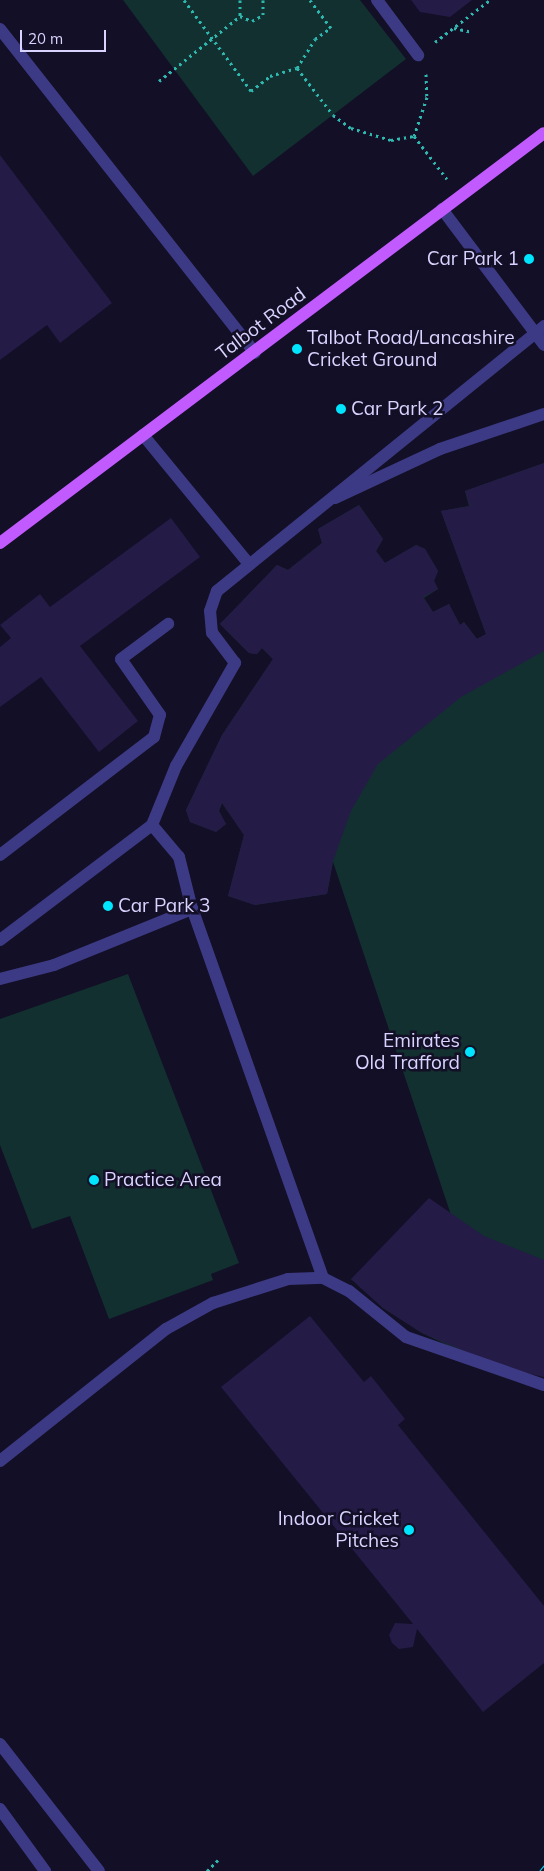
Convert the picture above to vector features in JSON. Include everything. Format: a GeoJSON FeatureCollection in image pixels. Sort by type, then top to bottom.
{"type":"FeatureCollection","features":[{"type":"Feature","properties":{"kind":"main road","name":"Talbot Road"},"geometry":{"type":"LineString","coordinates":[[0,543],[255,353],[544,133]]}},
{"type":"Feature","properties":{"kind":"street"},"geometry":{"type":"LineString","coordinates":[[376,0],[418,55]]}},
{"type":"Feature","properties":{"kind":"street"},"geometry":{"type":"LineString","coordinates":[[0,29],[183,259],[255,353]]}},
{"type":"Feature","properties":{"kind":"street"},"geometry":{"type":"LineString","coordinates":[[442,209],[540,329],[544,345]]}},
{"type":"Feature","properties":{"kind":"street"},"geometry":{"type":"LineString","coordinates":[[0,940],[152,824],[176,766],[236,663],[212,632],[210,611],[217,591],[316,507],[540,329]]}},
{"type":"Feature","properties":{"kind":"street"},"geometry":{"type":"LineString","coordinates":[[316,507],[440,449],[544,414]]}},
{"type":"Feature","properties":{"kind":"street"},"geometry":{"type":"LineString","coordinates":[[143,435],[248,563]]}},
{"type":"Feature","properties":{"kind":"street"},"geometry":{"type":"LineString","coordinates":[[0,856],[154,737],[160,715],[121,659],[168,624]]}},
{"type":"Feature","properties":{"kind":"street"},"geometry":{"type":"LineString","coordinates":[[152,824],[179,857],[192,910],[323,1278]]}},
{"type":"Feature","properties":{"kind":"street"},"geometry":{"type":"LineString","coordinates":[[0,979],[54,965],[192,910]]}},
{"type":"Feature","properties":{"kind":"street"},"geometry":{"type":"LineString","coordinates":[[0,1461],[166,1329],[251,1288],[288,1279],[323,1278],[349,1291],[406,1337],[530,1383],[544,1385]]}},
{"type":"Feature","properties":{"kind":"street"},"geometry":{"type":"LineString","coordinates":[[530,1383],[544,1392]]}},
{"type":"Feature","properties":{"kind":"street"},"geometry":{"type":"LineString","coordinates":[[0,1744],[99,1871]]}},
{"type":"Feature","properties":{"kind":"street"},"geometry":{"type":"LineString","coordinates":[[0,1809],[45,1871]]}},
{"type":"Feature","properties":{"kind":"path"},"geometry":{"type":"LineString","coordinates":[[184,0],[251,91],[270,76],[297,68],[315,39],[331,28],[310,0]]}},
{"type":"Feature","properties":{"kind":"path"},"geometry":{"type":"LineString","coordinates":[[240,0],[240,16]]}},
{"type":"Feature","properties":{"kind":"path"},"geometry":{"type":"LineString","coordinates":[[240,16],[248,21],[260,19],[265,11],[263,0]]}},
{"type":"Feature","properties":{"kind":"path"},"geometry":{"type":"LineString","coordinates":[[414,136],[426,97],[426,76],[418,55],[490,0]]}},
{"type":"Feature","properties":{"kind":"path"},"geometry":{"type":"LineString","coordinates":[[159,81],[240,16]]}},
{"type":"Feature","properties":{"kind":"path"},"geometry":{"type":"LineString","coordinates":[[454,28],[473,32]]}},
{"type":"Feature","properties":{"kind":"path"},"geometry":{"type":"LineString","coordinates":[[297,68],[333,115],[351,128],[391,140],[414,136]]}},
{"type":"Feature","properties":{"kind":"path"},"geometry":{"type":"LineString","coordinates":[[414,136],[460,196]]}},
{"type":"Feature","properties":{"kind":"path"},"geometry":{"type":"LineString","coordinates":[[207,1871],[220,1858]]}},
{"type":"Feature","properties":{"kind":"green space"},"geometry":{"type":"Polygon","coordinates":[[[123,0],[360,0],[406,59],[253,176],[123,0]]]}},
{"type":"Feature","properties":{"kind":"green space","name":"Emirates Old Trafford"},"geometry":{"type":"Polygon","coordinates":[[[544,463],[544,1377],[462,1352],[422,1333],[383,1308],[351,1279],[451,1215],[333,862],[327,894],[255,905],[228,896],[244,835],[222,803],[219,811],[226,824],[216,832],[190,822],[186,810],[222,735],[273,659],[262,648],[257,654],[249,653],[220,624],[277,565],[288,570],[322,543],[318,529],[359,505],[383,539],[376,551],[385,563],[416,545],[425,549],[438,571],[434,581],[438,589],[424,598],[433,612],[449,604],[460,625],[464,622],[477,639],[486,634],[441,511],[469,506],[465,491],[544,463]]]}},
{"type":"Feature","properties":{"kind":"green space","name":"Practice Area"},"geometry":{"type":"Polygon","coordinates":[[[128,974],[239,1263],[211,1274],[213,1280],[109,1319],[70,1216],[32,1229],[0,1145],[0,1019],[128,974]]]}},
{"type":"Feature","properties":{"kind":"building"},"geometry":{"type":"Polygon","coordinates":[[[411,0],[472,0],[450,17],[420,12],[411,0]]]}},
{"type":"Feature","properties":{"kind":"building"},"geometry":{"type":"Polygon","coordinates":[[[0,155],[112,303],[60,343],[47,325],[0,360],[0,155]]]}},
{"type":"Feature","properties":{"kind":"building"},"geometry":{"type":"Polygon","coordinates":[[[544,463],[544,651],[461,697],[378,764],[351,811],[333,861],[327,894],[255,905],[228,896],[244,835],[222,803],[219,811],[226,824],[216,832],[190,822],[186,810],[222,735],[273,659],[262,648],[257,654],[249,653],[220,624],[277,565],[288,570],[322,543],[318,529],[359,505],[383,539],[376,551],[385,563],[416,545],[425,549],[438,571],[434,581],[438,589],[423,597],[433,612],[449,604],[460,625],[464,622],[477,639],[486,634],[441,511],[470,506],[465,491],[544,463]]]}},
{"type":"Feature","properties":{"kind":"building"},"geometry":{"type":"Polygon","coordinates":[[[171,518],[200,557],[80,646],[138,721],[99,752],[41,677],[0,707],[0,647],[11,638],[0,625],[40,594],[50,607],[171,518]]]}},
{"type":"Feature","properties":{"kind":"building"},"geometry":{"type":"Polygon","coordinates":[[[429,1198],[484,1236],[544,1260],[544,1377],[504,1368],[422,1333],[383,1308],[351,1279],[429,1198]]]}},
{"type":"Feature","properties":{"kind":"building","name":"Indoor Cricket Pitches"},"geometry":{"type":"Polygon","coordinates":[[[310,1316],[364,1382],[371,1376],[405,1419],[398,1425],[544,1606],[544,1663],[483,1712],[417,1629],[413,1647],[399,1649],[392,1643],[389,1635],[395,1623],[413,1624],[221,1387],[310,1316]]]}},
{"type":"Feature","properties":{"kind":"tram line"},"geometry":{"type":"LineString","coordinates":[[539,1871],[544,1865]]}},
{"type":"Feature","properties":{"kind":"place","name":"Car Park 1"},"geometry":{"type":"Point","coordinates":[529,259]}},
{"type":"Feature","properties":{"kind":"place","name":"Talbot Road/Lancashire Cricket Ground"},"geometry":{"type":"Point","coordinates":[297,349]}},
{"type":"Feature","properties":{"kind":"place","name":"Car Park 2"},"geometry":{"type":"Point","coordinates":[341,409]}},
{"type":"Feature","properties":{"kind":"place","name":"Car Park 3"},"geometry":{"type":"Point","coordinates":[108,906]}},
{"type":"Feature","properties":{"kind":"place","name":"Emirates Old Trafford"},"geometry":{"type":"Point","coordinates":[470,1052]}},
{"type":"Feature","properties":{"kind":"place","name":"Practice Area"},"geometry":{"type":"Point","coordinates":[94,1180]}},
{"type":"Feature","properties":{"kind":"place","name":"Indoor Cricket Pitches"},"geometry":{"type":"Point","coordinates":[409,1530]}}]}
